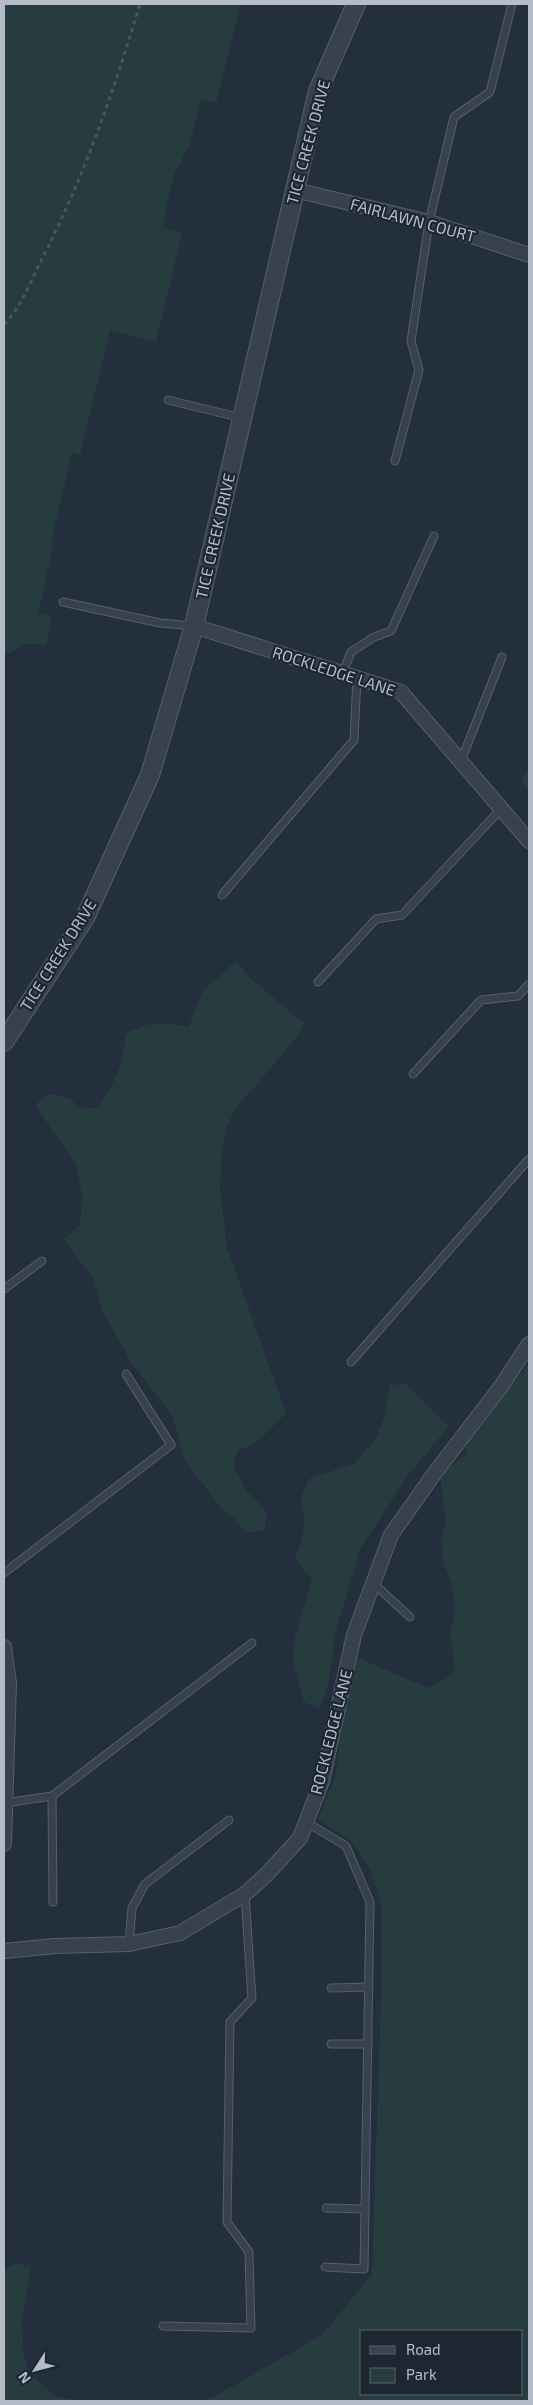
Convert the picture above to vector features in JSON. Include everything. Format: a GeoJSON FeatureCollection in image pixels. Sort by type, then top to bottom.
{"type":"FeatureCollection","features":[{"type":"Feature","properties":{"kind":"street","name":"TICE CREEK DRIVE"},"geometry":{"type":"LineString","coordinates":[[4,1042],[89,909],[150,775],[194,626],[318,91],[356,4]]}},
{"type":"Feature","properties":{"kind":"street","name":"FAIRLAWN COURT"},"geometry":{"type":"LineString","coordinates":[[295,190],[429,222],[529,255]]}},
{"type":"Feature","properties":{"kind":"street","name":"ROCKLEDGE LANE"},"geometry":{"type":"LineString","coordinates":[[194,626],[401,692],[529,841]]}},
{"type":"Feature","properties":{"kind":"street","name":"ROCKLEDGE LANE"},"geometry":{"type":"LineString","coordinates":[[4,1950],[54,1946],[129,1944],[180,1933],[245,1894],[266,1876],[300,1838],[322,1781],[354,1635],[391,1535],[434,1474],[502,1385],[529,1344]]}},
{"type":"Feature","properties":{"kind":"street"},"geometry":{"type":"LineString","coordinates":[[4,1647],[9,1683],[4,1844]]}},
{"type":"Feature","properties":{"kind":"lane"},"geometry":{"type":"LineString","coordinates":[[395,461],[418,370],[411,341],[429,222],[454,117],[490,92],[512,4]]}},
{"type":"Feature","properties":{"kind":"lane"},"geometry":{"type":"LineString","coordinates":[[168,400],[242,418]]}},
{"type":"Feature","properties":{"kind":"lane"},"geometry":{"type":"LineString","coordinates":[[343,672],[351,652],[374,637],[391,631],[434,536]]}},
{"type":"Feature","properties":{"kind":"lane"},"geometry":{"type":"LineString","coordinates":[[63,602],[160,622],[194,626]]}},
{"type":"Feature","properties":{"kind":"lane"},"geometry":{"type":"LineString","coordinates":[[461,762],[502,656]]}},
{"type":"Feature","properties":{"kind":"lane"},"geometry":{"type":"LineString","coordinates":[[222,895],[354,740],[357,677]]}},
{"type":"Feature","properties":{"kind":"lane"},"geometry":{"type":"LineString","coordinates":[[318,982],[376,919],[402,915],[501,809]]}},
{"type":"Feature","properties":{"kind":"lane"},"geometry":{"type":"LineString","coordinates":[[413,1074],[481,1000],[518,996],[529,984]]}},
{"type":"Feature","properties":{"kind":"lane"},"geometry":{"type":"LineString","coordinates":[[351,1362],[529,1159]]}},
{"type":"Feature","properties":{"kind":"lane"},"geometry":{"type":"LineString","coordinates":[[4,1289],[42,1261]]}},
{"type":"Feature","properties":{"kind":"lane"},"geometry":{"type":"LineString","coordinates":[[4,1573],[172,1446],[126,1374]]}},
{"type":"Feature","properties":{"kind":"lane"},"geometry":{"type":"LineString","coordinates":[[373,1583],[410,1617]]}},
{"type":"Feature","properties":{"kind":"lane"},"geometry":{"type":"LineString","coordinates":[[5,1804],[52,1796],[252,1643]]}},
{"type":"Feature","properties":{"kind":"lane"},"geometry":{"type":"LineString","coordinates":[[52,1796],[53,1902]]}},
{"type":"Feature","properties":{"kind":"lane"},"geometry":{"type":"LineString","coordinates":[[129,1944],[132,1908],[145,1884],[229,1820]]}},
{"type":"Feature","properties":{"kind":"lane"},"geometry":{"type":"LineString","coordinates":[[306,1822],[346,1846],[370,1902],[364,2268],[325,2266]]}},
{"type":"Feature","properties":{"kind":"lane"},"geometry":{"type":"LineString","coordinates":[[162,2326],[251,2328],[249,2252],[227,2222],[230,2022],[252,1998],[245,1894]]}},
{"type":"Feature","properties":{"kind":"lane"},"geometry":{"type":"LineString","coordinates":[[331,1988],[369,1987]]}},
{"type":"Feature","properties":{"kind":"lane"},"geometry":{"type":"LineString","coordinates":[[331,2044],[368,2044]]}},
{"type":"Feature","properties":{"kind":"lane"},"geometry":{"type":"LineString","coordinates":[[326,2208],[365,2209]]}},
{"type":"Feature","properties":{"kind":"path"},"geometry":{"type":"LineString","coordinates":[[4,324],[20,302],[51,242],[82,172],[119,75],[140,4]]}},
{"type":"Feature","properties":{"kind":"green space"},"geometry":{"type":"Polygon","coordinates":[[[4,4],[241,4],[216,103],[201,99],[190,144],[174,175],[162,227],[182,233],[156,342],[110,330],[80,455],[72,452],[53,534],[51,556],[38,613],[52,616],[46,645],[27,644],[4,655],[4,4]]]}},
{"type":"Feature","properties":{"kind":"green space"},"geometry":{"type":"Polygon","coordinates":[[[529,768],[529,793],[521,780],[529,768]]]}},
{"type":"Feature","properties":{"kind":"green space"},"geometry":{"type":"Polygon","coordinates":[[[236,961],[251,979],[304,1023],[298,1036],[237,1107],[227,1125],[222,1152],[220,1189],[227,1248],[286,1413],[257,1442],[238,1451],[233,1467],[247,1491],[266,1511],[265,1531],[245,1532],[231,1515],[223,1510],[185,1461],[173,1417],[131,1362],[102,1310],[93,1278],[64,1240],[80,1225],[82,1196],[76,1165],[35,1105],[49,1094],[68,1098],[82,1109],[98,1107],[117,1073],[126,1034],[142,1026],[156,1023],[189,1027],[202,992],[236,961]]]}},
{"type":"Feature","properties":{"kind":"green space"},"geometry":{"type":"Polygon","coordinates":[[[529,1363],[529,2401],[197,2401],[212,2398],[322,2335],[372,2274],[382,1964],[381,1902],[369,1866],[350,1840],[318,1820],[335,1777],[342,1726],[358,1658],[428,1688],[444,1680],[455,1669],[450,1634],[455,1609],[452,1585],[443,1560],[441,1542],[446,1520],[440,1475],[466,1454],[466,1443],[529,1363]]]}},
{"type":"Feature","properties":{"kind":"green space"},"geometry":{"type":"Polygon","coordinates":[[[406,1384],[449,1426],[409,1474],[360,1549],[335,1634],[328,1687],[320,1709],[304,1702],[293,1663],[295,1637],[312,1580],[295,1558],[303,1536],[304,1519],[301,1498],[309,1479],[354,1464],[376,1439],[385,1415],[389,1385],[406,1384]]]}},
{"type":"Feature","properties":{"kind":"green space"},"geometry":{"type":"Polygon","coordinates":[[[17,2263],[30,2268],[22,2322],[24,2357],[29,2373],[55,2397],[83,2401],[4,2401],[4,2270],[17,2263]]]}}]}
